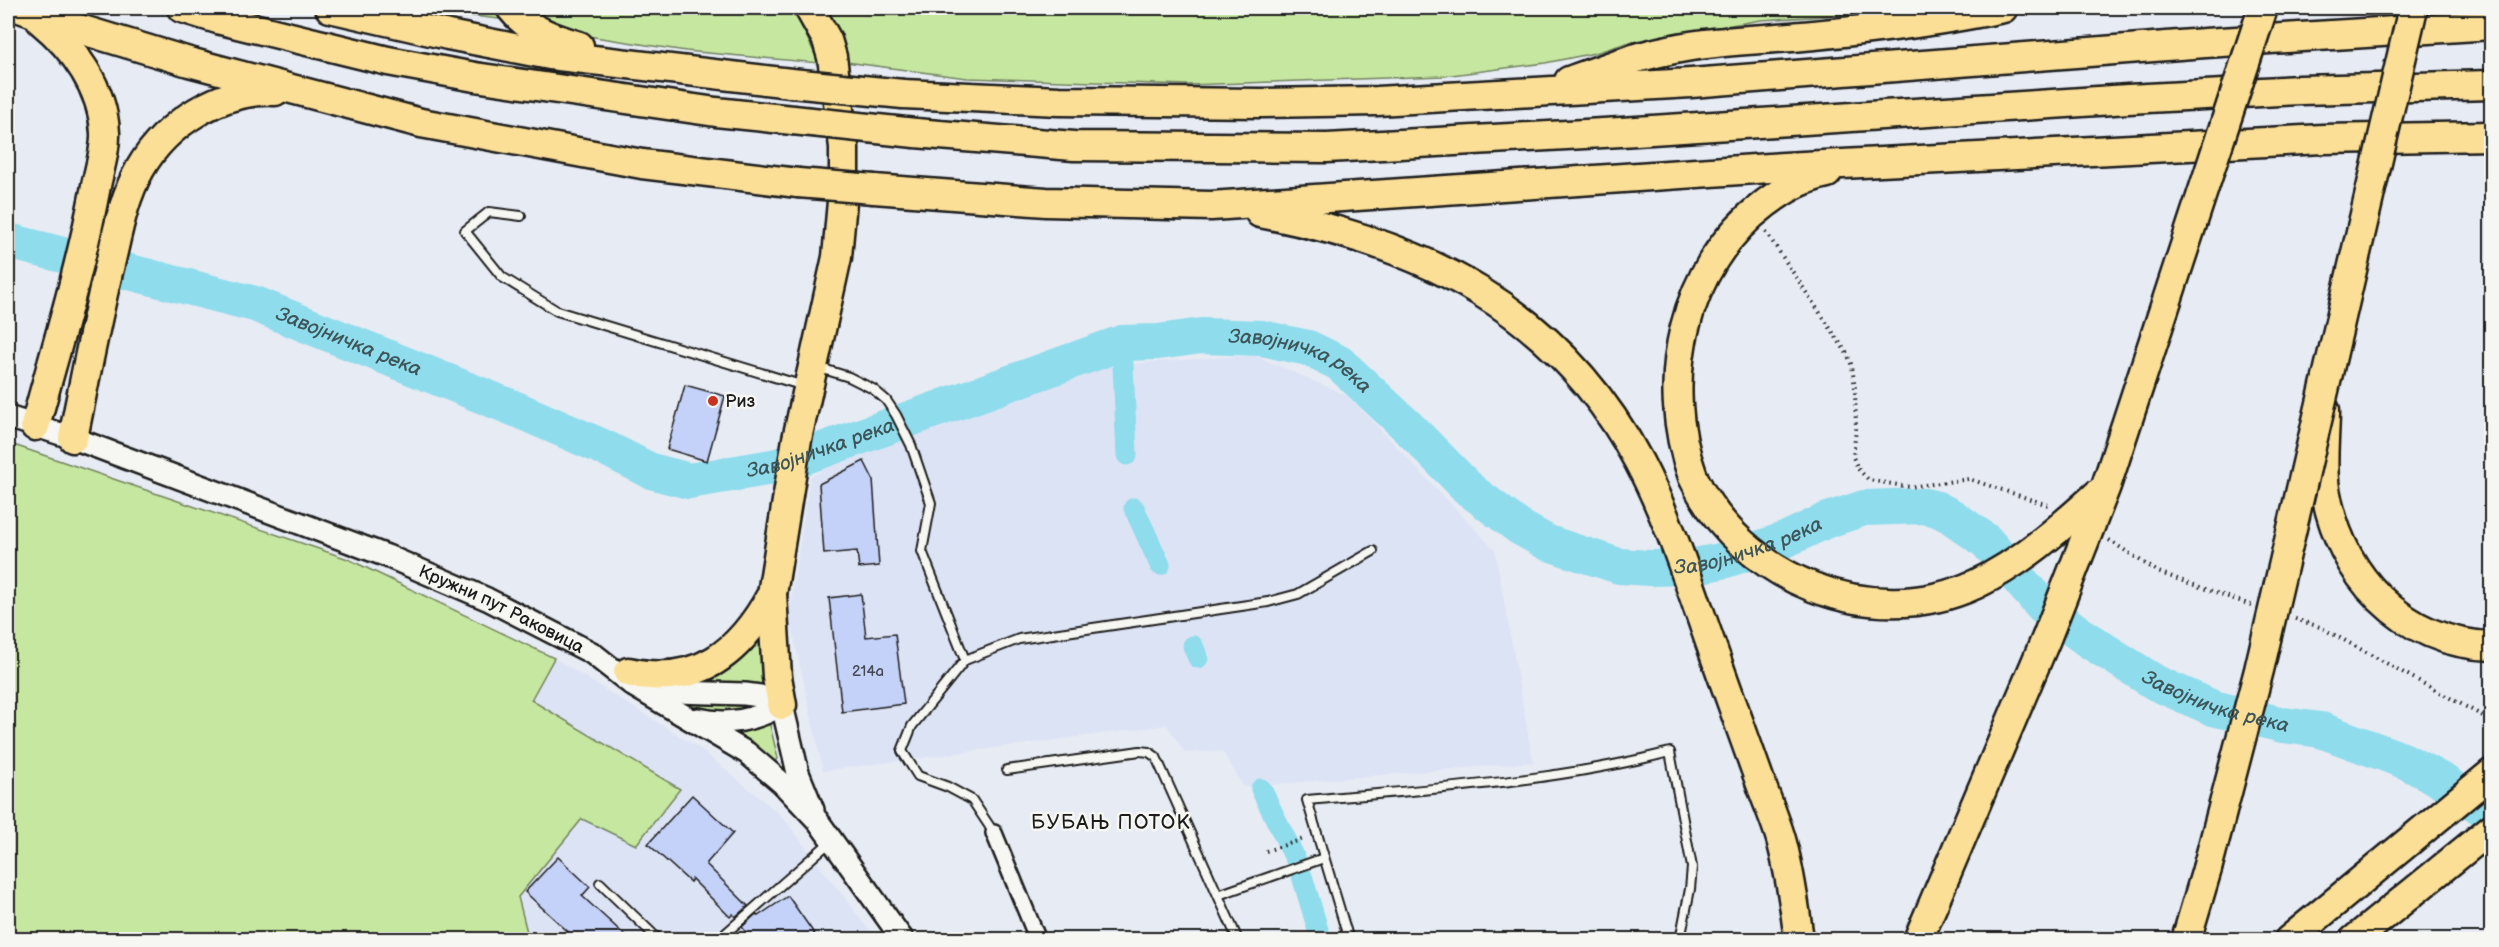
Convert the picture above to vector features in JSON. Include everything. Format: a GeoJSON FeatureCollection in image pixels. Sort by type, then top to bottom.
{"type":"FeatureCollection","features":[{"type":"Feature","properties":{"kind":"highway"},"geometry":{"type":"LineString","coordinates":[[20,8],[87,32],[304,93],[421,123],[554,149],[642,164],[798,183],[1046,202],[1211,206],[1784,166],[2323,139],[2492,136]]}},
{"type":"Feature","properties":{"kind":"highway"},"geometry":{"type":"LineString","coordinates":[[20,8],[41,21],[66,44],[81,63],[97,97],[105,134],[87,231],[35,426]]}},
{"type":"Feature","properties":{"kind":"highway"},"geometry":{"type":"LineString","coordinates":[[182,8],[221,20],[388,61],[464,75],[716,112],[915,133],[1074,146],[1327,148],[2128,99],[2300,90],[2492,85]]}},
{"type":"Feature","properties":{"kind":"highway"},"geometry":{"type":"LineString","coordinates":[[330,8],[538,53],[791,83],[903,94],[1059,101],[1261,103],[1377,101],[1542,92],[1760,78],[2205,43],[2492,25]]}},
{"type":"Feature","properties":{"kind":"highway"},"geometry":{"type":"LineString","coordinates":[[511,8],[528,24],[553,38],[641,67]]}},
{"type":"Feature","properties":{"kind":"highway"},"geometry":{"type":"LineString","coordinates":[[782,705],[777,677],[771,594],[797,439],[837,257],[844,179],[844,147],[832,57],[827,40],[809,8]]}},
{"type":"Feature","properties":{"kind":"highway"},"geometry":{"type":"LineString","coordinates":[[1542,92],[1628,60],[1670,50],[1699,45],[1893,27],[2002,8]]}},
{"type":"Feature","properties":{"kind":"highway"},"geometry":{"type":"LineString","coordinates":[[1918,939],[2046,639],[2106,486],[2263,8]]}},
{"type":"Feature","properties":{"kind":"highway"},"geometry":{"type":"LineString","coordinates":[[2186,939],[2242,742],[2413,8]]}},
{"type":"Feature","properties":{"kind":"highway"},"geometry":{"type":"LineString","coordinates":[[73,438],[116,238],[127,199],[140,169],[159,143],[182,121],[210,105],[240,94],[272,90],[304,93]]}},
{"type":"Feature","properties":{"kind":"highway"},"geometry":{"type":"LineString","coordinates":[[1872,163],[1806,177],[1777,194],[1753,212],[1737,229],[1706,272],[1688,315],[1677,364],[1677,388],[1681,434],[1693,477],[1707,502],[1749,549],[1768,564],[1806,585],[1846,598],[1892,602],[1943,595],[1973,585],[2000,572],[2043,541],[2106,486]]}},
{"type":"Feature","properties":{"kind":"highway"},"geometry":{"type":"LineString","coordinates":[[1211,206],[1272,215],[1360,237],[1455,275],[1488,294],[1547,342],[1597,398],[1638,461],[1668,528],[1695,599],[1782,843],[1799,939]]}},
{"type":"Feature","properties":{"kind":"highway"},"geometry":{"type":"LineString","coordinates":[[2325,386],[2325,486],[2328,502],[2338,535],[2364,582],[2380,601],[2420,628],[2445,639],[2472,645],[2492,646]]}},
{"type":"Feature","properties":{"kind":"highway"},"geometry":{"type":"LineString","coordinates":[[628,672],[673,674],[703,666],[718,659],[734,648],[747,634],[771,594]]}},
{"type":"Feature","properties":{"kind":"highway"},"geometry":{"type":"LineString","coordinates":[[2289,939],[2492,772]]}},
{"type":"Feature","properties":{"kind":"highway"},"geometry":{"type":"LineString","coordinates":[[2354,939],[2492,828]]}},
{"type":"Feature","properties":{"kind":"main road","name":"Кружни пут Раковица"},"geometry":{"type":"LineString","coordinates":[[8,417],[73,438],[433,575],[592,653],[634,686],[689,717],[753,759],[782,783],[818,821],[903,939]]}},
{"type":"Feature","properties":{"kind":"main road"},"geometry":{"type":"LineString","coordinates":[[592,653],[628,672],[676,692],[745,694],[760,696],[782,705]]}},
{"type":"Feature","properties":{"kind":"main road"},"geometry":{"type":"LineString","coordinates":[[689,717],[708,722],[728,722],[761,717],[782,705]]}},
{"type":"Feature","properties":{"kind":"main road"},"geometry":{"type":"LineString","coordinates":[[782,705],[798,772],[818,821]]}},
{"type":"Feature","properties":{"kind":"street"},"geometry":{"type":"LineString","coordinates":[[994,833],[1038,939]]}},
{"type":"Feature","properties":{"kind":"lane"},"geometry":{"type":"LineString","coordinates":[[521,216],[489,212],[465,231],[502,278],[548,305],[568,314],[812,377],[849,377],[873,389],[886,400],[911,446],[931,503],[922,551],[965,660]]}},
{"type":"Feature","properties":{"kind":"lane"},"geometry":{"type":"LineString","coordinates":[[994,833],[972,800],[948,787],[918,776],[902,751],[912,726],[965,660],[1019,639],[1268,602],[1298,594],[1373,551]]}},
{"type":"Feature","properties":{"kind":"lane"},"geometry":{"type":"LineString","coordinates":[[1007,770],[1140,751],[1149,752],[1156,757],[1238,939]]}},
{"type":"Feature","properties":{"kind":"lane"},"geometry":{"type":"LineString","coordinates":[[1349,939],[1306,800],[1527,779],[1606,766],[1670,752],[1692,867],[1680,939]]}},
{"type":"Feature","properties":{"kind":"lane"},"geometry":{"type":"LineString","coordinates":[[718,939],[831,841]]}},
{"type":"Feature","properties":{"kind":"lane"},"geometry":{"type":"LineString","coordinates":[[1218,895],[1324,858]]}},
{"type":"Feature","properties":{"kind":"lane"},"geometry":{"type":"LineString","coordinates":[[600,883],[659,939]]}},
{"type":"Feature","properties":{"kind":"path"},"geometry":{"type":"LineString","coordinates":[[1266,851],[1304,839]]}},
{"type":"Feature","properties":{"kind":"shaded area"},"geometry":{"type":"Polygon","coordinates":[[[1254,355],[1348,396],[1495,550],[1533,762],[1244,787],[1222,751],[1185,753],[1167,725],[823,771],[789,614],[810,477],[829,466],[979,411],[1053,377],[1099,366],[1254,355]]]}},
{"type":"Feature","properties":{"kind":"shaded area"},"geometry":{"type":"Polygon","coordinates":[[[554,658],[699,748],[781,815],[876,939],[533,939],[528,936],[518,897],[582,819],[531,699],[554,658]]]}},
{"type":"Feature","properties":{"kind":"green space"},"geometry":{"type":"Polygon","coordinates":[[[433,8],[494,8],[500,19],[464,15],[433,8]]]}},
{"type":"Feature","properties":{"kind":"green space"},"geometry":{"type":"Polygon","coordinates":[[[526,8],[793,8],[819,63],[686,51],[588,36],[548,26],[526,8]]]}},
{"type":"Feature","properties":{"kind":"green space"},"geometry":{"type":"Polygon","coordinates":[[[823,8],[1919,8],[1761,20],[1630,42],[1595,53],[1545,63],[1444,76],[1188,85],[967,78],[846,62],[823,8]]]}},
{"type":"Feature","properties":{"kind":"green space"},"geometry":{"type":"Polygon","coordinates":[[[8,443],[348,559],[554,658],[531,700],[680,789],[636,845],[582,819],[518,897],[528,936],[533,939],[8,939],[8,443]]]}},
{"type":"Feature","properties":{"kind":"green space"},"geometry":{"type":"Polygon","coordinates":[[[760,633],[763,685],[682,683],[760,633]]]}},
{"type":"Feature","properties":{"kind":"green space"},"geometry":{"type":"Polygon","coordinates":[[[687,700],[756,702],[756,710],[710,712],[684,705],[687,700]]]}},
{"type":"Feature","properties":{"kind":"green space"},"geometry":{"type":"Polygon","coordinates":[[[769,721],[778,759],[773,762],[746,740],[726,728],[769,721]]]}},
{"type":"Feature","properties":{"kind":"building"},"geometry":{"type":"Polygon","coordinates":[[[685,385],[725,396],[707,461],[667,449],[685,385]]]}},
{"type":"Feature","properties":{"kind":"building"},"geometry":{"type":"Polygon","coordinates":[[[864,461],[873,479],[879,566],[859,568],[857,551],[824,554],[819,484],[864,461]]]}},
{"type":"Feature","properties":{"kind":"building"},"geometry":{"type":"Polygon","coordinates":[[[861,594],[866,637],[895,634],[904,704],[842,712],[829,598],[861,594]]]}},
{"type":"Feature","properties":{"kind":"building"},"geometry":{"type":"Polygon","coordinates":[[[692,795],[733,833],[706,864],[748,906],[735,917],[733,914],[730,917],[692,879],[690,882],[648,844],[692,795]]]}},
{"type":"Feature","properties":{"kind":"building"},"geometry":{"type":"Polygon","coordinates":[[[558,857],[590,887],[582,896],[629,939],[576,939],[525,892],[558,857]]]}},
{"type":"Feature","properties":{"kind":"building"},"geometry":{"type":"Polygon","coordinates":[[[788,896],[818,939],[751,939],[742,927],[756,914],[758,916],[788,896]]]}},
{"type":"Feature","properties":{"kind":"waterway","name":"Завојничка река"},"geometry":{"type":"LineString","coordinates":[[8,241],[255,304],[518,410],[651,471],[689,481],[778,466],[1122,343],[1158,342],[1202,336],[1262,338],[1308,348],[1339,363],[1407,426],[1470,490],[1519,527],[1548,543],[1619,566],[1690,567],[1726,560],[1787,539],[1825,521],[1864,508],[1925,506],[1937,509],[1986,541],[2043,607],[2088,640],[2156,683],[2213,708],[2283,725],[2321,730],[2405,761],[2444,782],[2492,815]]}},
{"type":"Feature","properties":{"kind":"waterway"},"geometry":{"type":"LineString","coordinates":[[1122,343],[1127,455]]}},
{"type":"Feature","properties":{"kind":"waterway"},"geometry":{"type":"LineString","coordinates":[[1134,508],[1160,565]]}},
{"type":"Feature","properties":{"kind":"waterway"},"geometry":{"type":"LineString","coordinates":[[1193,646],[1198,658]]}},
{"type":"Feature","properties":{"kind":"waterway"},"geometry":{"type":"LineString","coordinates":[[1261,789],[1295,858]]}},
{"type":"Feature","properties":{"kind":"waterway"},"geometry":{"type":"LineString","coordinates":[[1302,876],[1321,940]]}},
{"type":"Feature","properties":{"kind":"place","name":"Риз"},"geometry":{"type":"Point","coordinates":[713,401]}},
{"type":"Feature","properties":{"kind":"district","name":"БУБАЊ ПОТОК"},"geometry":{"type":"Point","coordinates":[1111,823]}}]}
